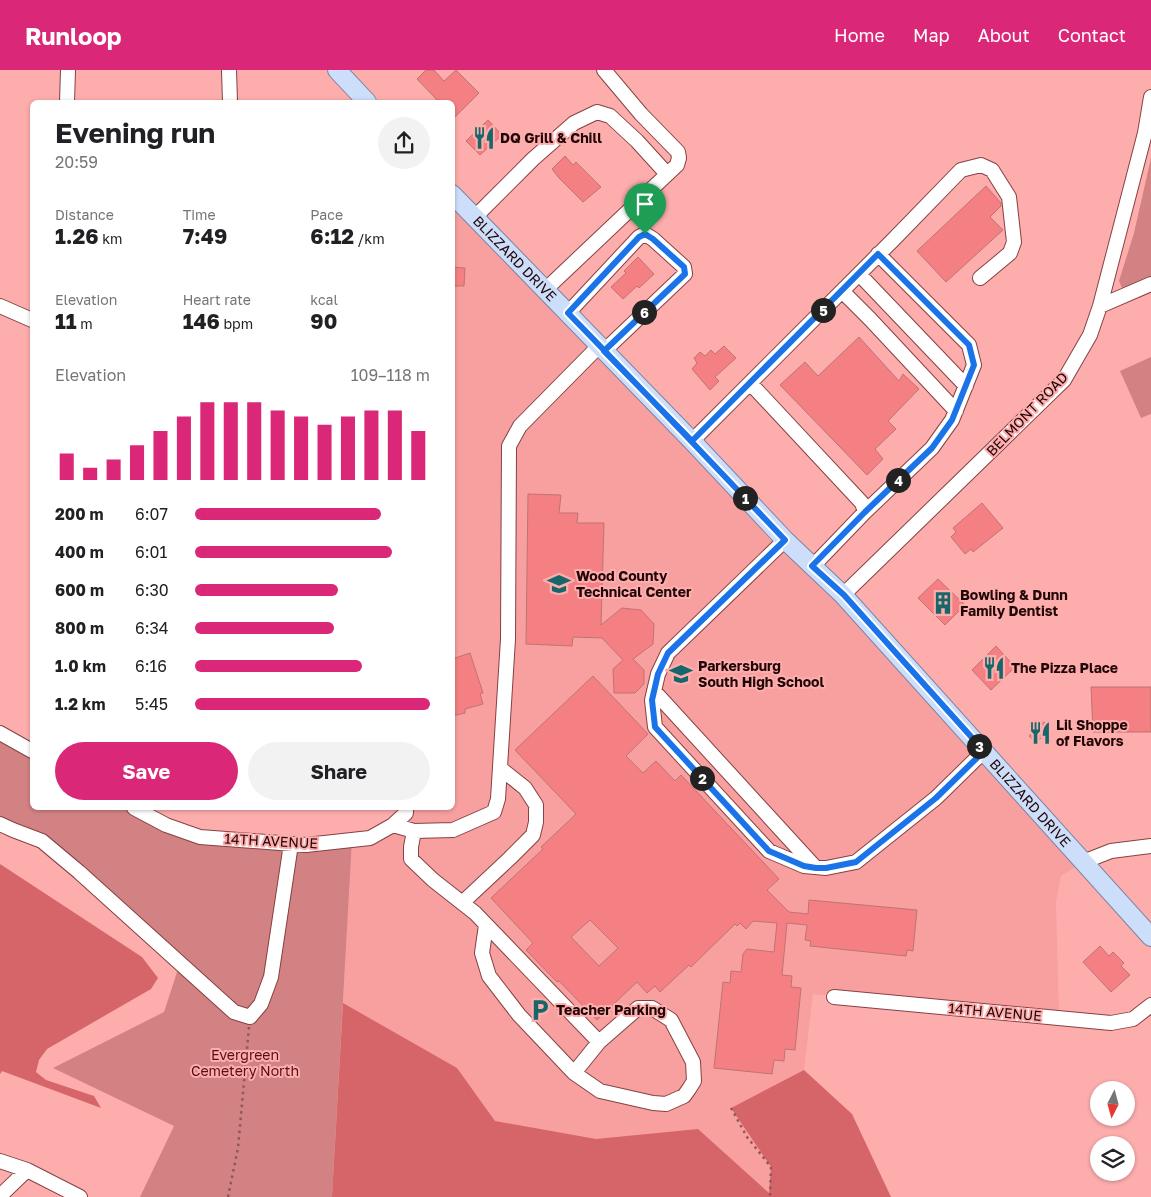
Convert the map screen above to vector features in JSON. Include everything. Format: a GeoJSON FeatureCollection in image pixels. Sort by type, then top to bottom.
{"type":"FeatureCollection","features":[{"type":"Feature","properties":{"kind":"main road"},"geometry":{"type":"LineString","coordinates":[[337,70],[364,100]]}},
{"type":"Feature","properties":{"kind":"main road","name":"BLIZZARD DRIVE"},"geometry":{"type":"LineString","coordinates":[[455,197],[692,441],[785,540],[844,595],[1151,937]]}},
{"type":"Feature","properties":{"kind":"street"},"geometry":{"type":"LineString","coordinates":[[67,100],[68,70]]}},
{"type":"Feature","properties":{"kind":"street"},"geometry":{"type":"LineString","coordinates":[[229,70],[230,100]]}},
{"type":"Feature","properties":{"kind":"street"},"geometry":{"type":"LineString","coordinates":[[545,290],[677,165],[679,158],[678,152],[641,114],[604,70]]}},
{"type":"Feature","properties":{"kind":"street","name":"BELMONT ROAD"},"geometry":{"type":"LineString","coordinates":[[844,595],[1064,380],[1090,335],[1100,306],[1145,133],[1151,97]]}},
{"type":"Feature","properties":{"kind":"street"},"geometry":{"type":"LineString","coordinates":[[475,217],[574,123],[597,112],[610,116],[638,141],[667,174]]}},
{"type":"Feature","properties":{"kind":"street"},"geometry":{"type":"LineString","coordinates":[[692,441],[961,170],[981,165],[992,170],[1009,197],[1014,242],[1010,253],[980,278]]}},
{"type":"Feature","properties":{"kind":"street"},"geometry":{"type":"LineString","coordinates":[[393,825],[414,831],[453,830],[494,812],[498,799],[508,639],[509,446],[520,426],[602,348],[685,274],[684,267],[645,234],[639,237],[568,313]]}},
{"type":"Feature","properties":{"kind":"street"},"geometry":{"type":"LineString","coordinates":[[812,566],[932,448],[952,420],[974,365],[969,345],[878,254]]}},
{"type":"Feature","properties":{"kind":"street"},"geometry":{"type":"LineString","coordinates":[[858,274],[966,386]]}},
{"type":"Feature","properties":{"kind":"street"},"geometry":{"type":"LineString","coordinates":[[1100,306],[1151,284]]}},
{"type":"Feature","properties":{"kind":"street"},"geometry":{"type":"LineString","coordinates":[[842,291],[956,411]]}},
{"type":"Feature","properties":{"kind":"street"},"geometry":{"type":"LineString","coordinates":[[0,306],[30,319]]}},
{"type":"Feature","properties":{"kind":"street"},"geometry":{"type":"LineString","coordinates":[[750,383],[862,503],[865,512]]}},
{"type":"Feature","properties":{"kind":"street"},"geometry":{"type":"LineString","coordinates":[[785,540],[668,653],[658,674],[652,700],[655,727],[769,851],[804,866],[816,868],[856,862],[936,798],[984,751]]}},
{"type":"Feature","properties":{"kind":"street"},"geometry":{"type":"LineString","coordinates":[[654,691],[816,868]]}},
{"type":"Feature","properties":{"kind":"street"},"geometry":{"type":"LineString","coordinates":[[0,733],[30,750]]}},
{"type":"Feature","properties":{"kind":"street"},"geometry":{"type":"LineString","coordinates":[[462,903],[533,835],[536,822],[536,805],[525,788],[500,768]]}},
{"type":"Feature","properties":{"kind":"street","name":"14TH AVENUE"},"geometry":{"type":"LineString","coordinates":[[138,810],[166,826],[200,837],[306,845],[370,838],[393,825],[406,810]]}},
{"type":"Feature","properties":{"kind":"street"},"geometry":{"type":"LineString","coordinates":[[0,824],[42,841],[80,872],[234,1012],[250,1017],[261,1004],[271,977],[291,844]]}},
{"type":"Feature","properties":{"kind":"street"},"geometry":{"type":"LineString","coordinates":[[414,831],[411,859],[433,880],[475,913],[600,1042]]}},
{"type":"Feature","properties":{"kind":"street"},"geometry":{"type":"LineString","coordinates":[[1083,862],[1111,851],[1151,846]]}},
{"type":"Feature","properties":{"kind":"street"},"geometry":{"type":"LineString","coordinates":[[486,925],[482,953],[489,976],[519,1015],[574,1072],[600,1090],[653,1103],[666,1104],[684,1096],[694,1081],[693,1062],[671,1020],[652,1008],[638,1008],[600,1042],[574,1072]]}},
{"type":"Feature","properties":{"kind":"street","name":"14TH AVENUE"},"geometry":{"type":"LineString","coordinates":[[834,997],[1111,1023],[1133,1019],[1151,1005]]}},
{"type":"Feature","properties":{"kind":"street"},"geometry":{"type":"LineString","coordinates":[[0,1161],[27,1170],[80,1197]]}},
{"type":"Feature","properties":{"kind":"street"},"geometry":{"type":"LineString","coordinates":[[0,1196],[27,1170]]}},
{"type":"Feature","properties":{"kind":"path"},"geometry":{"type":"LineString","coordinates":[[228,1197],[238,1148],[250,1017]]}},
{"type":"Feature","properties":{"kind":"path"},"geometry":{"type":"LineString","coordinates":[[731,1108],[748,1136],[771,1167],[770,1197]]}},
{"type":"Feature","properties":{"kind":"shaded area","name":"Parkersburg South High School"},"geometry":{"type":"Polygon","coordinates":[[[455,197],[1083,862],[1061,876],[1056,902],[1059,1018],[813,994],[804,1070],[731,1108],[771,1167],[770,1193],[332,1197],[352,840],[370,838],[404,810],[455,810],[455,197]]]}},
{"type":"Feature","properties":{"kind":"shaded area"},"geometry":{"type":"Polygon","coordinates":[[[0,864],[142,957],[158,978],[151,989],[47,1049],[39,1060],[36,1072],[46,1080],[94,1096],[101,1108],[2,1071],[0,1074],[0,864]]]}},
{"type":"Feature","properties":{"kind":"shaded area"},"geometry":{"type":"Polygon","coordinates":[[[343,1003],[457,1068],[495,1121],[596,1139],[698,1129],[769,1193],[771,1167],[731,1108],[804,1070],[852,1114],[891,1197],[332,1197],[343,1003]]]}},
{"type":"Feature","properties":{"kind":"green space"},"geometry":{"type":"Polygon","coordinates":[[[1151,158],[1151,278],[1129,288],[1122,288],[1119,281],[1134,233],[1151,158]]]}},
{"type":"Feature","properties":{"kind":"green space"},"geometry":{"type":"Polygon","coordinates":[[[1151,357],[1151,414],[1141,418],[1120,371],[1151,357]]]}},
{"type":"Feature","properties":{"kind":"green space","name":"Evergreen Cemetery North"},"geometry":{"type":"Polygon","coordinates":[[[0,733],[30,750],[30,810],[139,810],[200,837],[352,840],[332,1197],[140,1197],[174,1126],[53,1068],[164,1012],[180,963],[79,872],[0,824],[0,733]]]}},
{"type":"Feature","properties":{"kind":"building"},"geometry":{"type":"Polygon","coordinates":[[[426,70],[434,70],[444,81],[456,70],[479,93],[455,117],[455,100],[437,100],[417,79],[426,70]]]}},
{"type":"Feature","properties":{"kind":"building","name":"DQ Grill & Chill"},"geometry":{"type":"Polygon","coordinates":[[[488,120],[502,135],[480,155],[466,141],[488,120]]]}},
{"type":"Feature","properties":{"kind":"building"},"geometry":{"type":"Polygon","coordinates":[[[565,156],[573,165],[576,162],[601,187],[583,202],[552,169],[565,156]]]}},
{"type":"Feature","properties":{"kind":"building"},"geometry":{"type":"Polygon","coordinates":[[[986,186],[1001,203],[1001,206],[990,217],[1003,230],[946,282],[917,251],[986,186]]]}},
{"type":"Feature","properties":{"kind":"building"},"geometry":{"type":"Polygon","coordinates":[[[638,257],[654,274],[623,299],[611,287],[626,273],[624,271],[638,257]]]}},
{"type":"Feature","properties":{"kind":"building"},"geometry":{"type":"Polygon","coordinates":[[[455,267],[465,268],[464,286],[455,286],[455,267]]]}},
{"type":"Feature","properties":{"kind":"building"},"geometry":{"type":"Polygon","coordinates":[[[859,337],[899,381],[903,374],[919,389],[888,421],[896,429],[875,449],[883,459],[867,475],[780,385],[805,362],[818,376],[859,337]]]}},
{"type":"Feature","properties":{"kind":"building"},"geometry":{"type":"Polygon","coordinates":[[[724,346],[736,358],[715,377],[719,381],[710,390],[692,369],[697,363],[694,358],[700,352],[705,356],[711,350],[715,354],[724,346]]]}},
{"type":"Feature","properties":{"kind":"building"},"geometry":{"type":"Polygon","coordinates":[[[528,494],[561,495],[559,513],[578,513],[577,523],[604,523],[601,625],[622,608],[641,610],[654,624],[653,644],[633,659],[644,670],[644,684],[635,693],[614,693],[613,669],[623,660],[602,638],[573,637],[572,646],[526,644],[528,494]]]}},
{"type":"Feature","properties":{"kind":"building"},"geometry":{"type":"Polygon","coordinates":[[[982,503],[1003,528],[973,552],[971,549],[965,554],[951,537],[956,532],[953,528],[982,503]]]}},
{"type":"Feature","properties":{"kind":"building","name":"Bowling & Dunn Family Dentist"},"geometry":{"type":"Polygon","coordinates":[[[938,579],[965,605],[945,625],[918,598],[938,579]]]}},
{"type":"Feature","properties":{"kind":"building","name":"The Pizza Place"},"geometry":{"type":"Polygon","coordinates":[[[996,646],[1015,667],[991,690],[972,670],[996,646]]]}},
{"type":"Feature","properties":{"kind":"building"},"geometry":{"type":"Polygon","coordinates":[[[470,653],[483,693],[480,694],[483,704],[465,709],[465,713],[455,715],[455,687],[455,658],[470,653]]]}},
{"type":"Feature","properties":{"kind":"building"},"geometry":{"type":"Polygon","coordinates":[[[593,676],[648,734],[626,756],[643,773],[656,761],[675,781],[681,775],[779,879],[767,890],[789,912],[808,914],[809,900],[917,910],[913,951],[907,950],[906,956],[810,946],[811,941],[805,940],[807,925],[787,923],[782,975],[792,976],[791,987],[801,988],[795,1050],[785,1049],[784,1061],[774,1060],[772,1074],[714,1068],[723,982],[730,983],[731,971],[741,972],[743,954],[747,949],[774,952],[777,923],[753,921],[746,929],[740,923],[737,926],[735,924],[691,967],[689,965],[660,992],[655,986],[647,993],[637,982],[597,1020],[526,950],[533,943],[491,898],[543,849],[541,847],[576,814],[515,750],[593,676]],[[590,920],[571,937],[599,966],[618,948],[590,920]]]}},
{"type":"Feature","properties":{"kind":"building"},"geometry":{"type":"Polygon","coordinates":[[[1091,687],[1151,687],[1151,732],[1093,732],[1091,687]]]}},
{"type":"Feature","properties":{"kind":"building","name":"Lil Shoppe of Flavors"},"geometry":{"type":"Polygon","coordinates":[[[1044,722],[1050,729],[1036,743],[1029,736],[1044,722]]]}},
{"type":"Feature","properties":{"kind":"building"},"geometry":{"type":"Polygon","coordinates":[[[1100,946],[1109,956],[1113,952],[1124,963],[1121,966],[1130,975],[1111,992],[1083,962],[1100,946]]]}},
{"type":"Feature","properties":{"kind":"place","name":"DQ Grill & Chill"},"geometry":{"type":"Point","coordinates":[484,138]}},
{"type":"Feature","properties":{"kind":"place","name":"Wood County Technical Center"},"geometry":{"type":"Point","coordinates":[559,584]}},
{"type":"Feature","properties":{"kind":"place","name":"Bowling & Dunn Family Dentist"},"geometry":{"type":"Point","coordinates":[943,603]}},
{"type":"Feature","properties":{"kind":"place","name":"The Pizza Place"},"geometry":{"type":"Point","coordinates":[994,668]}},
{"type":"Feature","properties":{"kind":"place","name":"Parkersburg South High School"},"geometry":{"type":"Point","coordinates":[681,674]}},
{"type":"Feature","properties":{"kind":"place","name":"Lil Shoppe of Flavors"},"geometry":{"type":"Point","coordinates":[1040,733]}},
{"type":"Feature","properties":{"kind":"place","name":"Teacher Parking"},"geometry":{"type":"Point","coordinates":[540,1010]}},
{"type":"Feature","properties":{"kind":"route"},"geometry":{"type":"LineString","coordinates":[[645,234],[639,237],[568,313],[599,346],[692,441],[785,540],[668,653],[658,674],[652,700],[655,727],[769,851],[804,866],[826,868],[856,862],[936,798],[984,751],[844,595],[812,566],[932,448],[952,420],[974,365],[969,345],[878,254],[692,441],[604,351],[685,274],[684,267],[645,234]]}}]}
